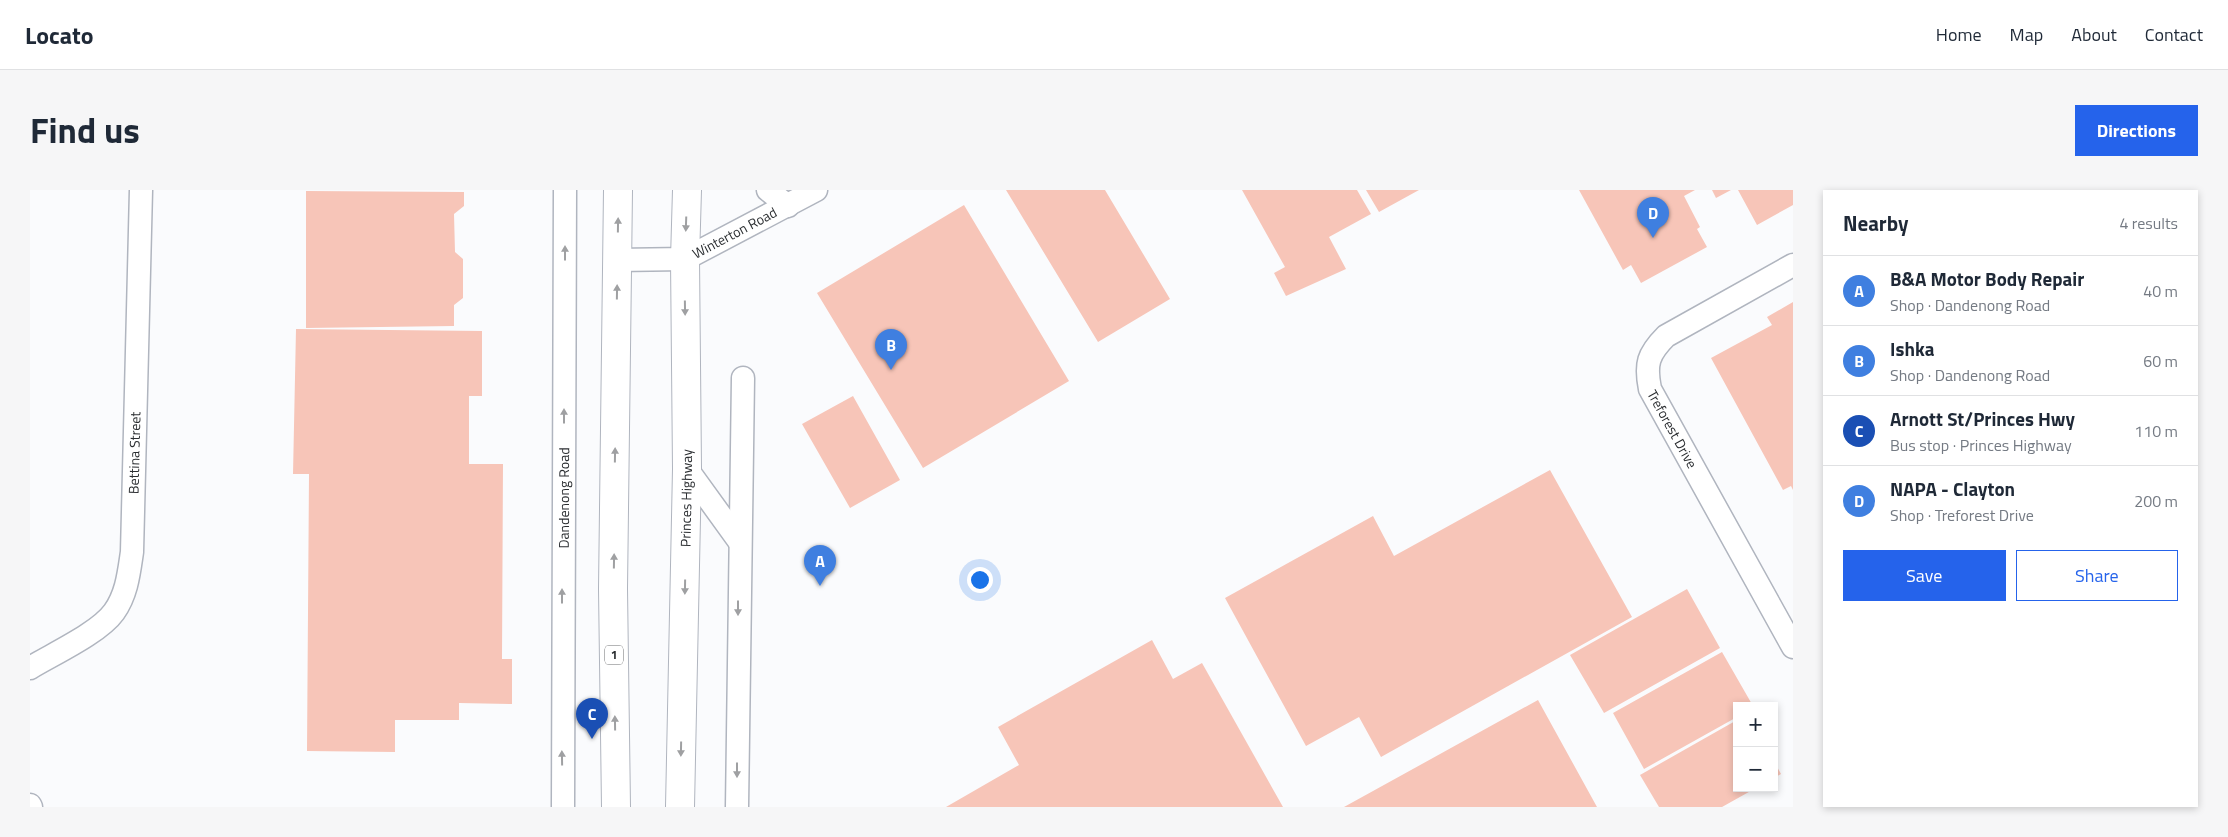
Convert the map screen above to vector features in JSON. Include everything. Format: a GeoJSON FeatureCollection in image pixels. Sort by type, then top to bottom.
{"type":"FeatureCollection","features":[{"type":"Feature","properties":{"kind":"highway","name":"1"},"geometry":{"type":"LineString","coordinates":[[616,807],[613,589],[618,190]]}},
{"type":"Feature","properties":{"kind":"highway","name":"Princes Highway"},"geometry":{"type":"LineString","coordinates":[[680,807],[687,469],[685,259],[687,190]]}},
{"type":"Feature","properties":{"kind":"street","name":"Bettina Street"},"geometry":{"type":"LineString","coordinates":[[30,668],[96,628],[114,612],[128,583],[132,552],[141,190]]}},
{"type":"Feature","properties":{"kind":"street","name":"Dandenong Road"},"geometry":{"type":"LineString","coordinates":[[563,807],[565,190]]}},
{"type":"Feature","properties":{"kind":"street"},"geometry":{"type":"LineString","coordinates":[[768,190],[788,206]]}},
{"type":"Feature","properties":{"kind":"street","name":"Winterton Road"},"geometry":{"type":"LineString","coordinates":[[618,260],[685,259],[816,190]]}},
{"type":"Feature","properties":{"kind":"street","name":"Treforest Drive"},"geometry":{"type":"LineString","coordinates":[[1793,265],[1666,336],[1653,349],[1646,370],[1650,389],[1793,647]]}},
{"type":"Feature","properties":{"kind":"street"},"geometry":{"type":"LineString","coordinates":[[737,807],[739,541],[743,378]]}},
{"type":"Feature","properties":{"kind":"street"},"geometry":{"type":"LineString","coordinates":[[687,469],[739,541]]}},
{"type":"Feature","properties":{"kind":"building"},"geometry":{"type":"Polygon","coordinates":[[[1006,190],[1105,190],[1170,299],[1098,342],[1006,190]]]}},
{"type":"Feature","properties":{"kind":"building"},"geometry":{"type":"Polygon","coordinates":[[[1242,190],[1357,190],[1371,214],[1329,237],[1346,269],[1286,296],[1274,273],[1285,267],[1242,190]]]}},
{"type":"Feature","properties":{"kind":"building"},"geometry":{"type":"Polygon","coordinates":[[[1366,190],[1419,190],[1379,212],[1366,190]]]}},
{"type":"Feature","properties":{"kind":"building"},"geometry":{"type":"Polygon","coordinates":[[[1579,190],[1695,190],[1684,196],[1700,227],[1697,229],[1707,247],[1641,283],[1631,265],[1623,270],[1579,190]]]}},
{"type":"Feature","properties":{"kind":"building"},"geometry":{"type":"Polygon","coordinates":[[[1712,190],[1731,190],[1716,198],[1712,190]]]}},
{"type":"Feature","properties":{"kind":"building"},"geometry":{"type":"Polygon","coordinates":[[[1738,190],[1793,190],[1793,205],[1757,225],[1738,190]]]}},
{"type":"Feature","properties":{"kind":"building"},"geometry":{"type":"Polygon","coordinates":[[[306,191],[464,192],[464,206],[454,214],[455,252],[463,259],[463,298],[454,305],[454,326],[306,328],[306,191]]]}},
{"type":"Feature","properties":{"kind":"building"},"geometry":{"type":"Polygon","coordinates":[[[964,205],[1069,381],[923,468],[817,293],[964,205]]]}},
{"type":"Feature","properties":{"kind":"building"},"geometry":{"type":"Polygon","coordinates":[[[1793,302],[1793,490],[1791,486],[1783,490],[1711,358],[1772,325],[1767,317],[1793,302]]]}},
{"type":"Feature","properties":{"kind":"building"},"geometry":{"type":"Polygon","coordinates":[[[296,329],[482,331],[482,396],[469,396],[469,464],[503,464],[502,659],[512,659],[512,704],[459,703],[459,720],[395,720],[395,752],[307,751],[309,474],[293,474],[296,329]]]}},
{"type":"Feature","properties":{"kind":"building"},"geometry":{"type":"Polygon","coordinates":[[[853,396],[900,480],[850,508],[802,424],[853,396]]]}},
{"type":"Feature","properties":{"kind":"building"},"geometry":{"type":"Polygon","coordinates":[[[1550,470],[1632,617],[1381,757],[1359,717],[1306,746],[1225,598],[1373,516],[1394,556],[1550,470]]]}},
{"type":"Feature","properties":{"kind":"building"},"geometry":{"type":"Polygon","coordinates":[[[1687,589],[1720,648],[1604,713],[1570,655],[1687,589]]]}},
{"type":"Feature","properties":{"kind":"building"},"geometry":{"type":"Polygon","coordinates":[[[1152,640],[1173,679],[1202,663],[1283,807],[946,807],[1019,765],[998,727],[1152,640]]]}},
{"type":"Feature","properties":{"kind":"building"},"geometry":{"type":"Polygon","coordinates":[[[1722,652],[1751,702],[1733,702],[1733,719],[1644,769],[1613,713],[1722,652]]]}},
{"type":"Feature","properties":{"kind":"building"},"geometry":{"type":"Polygon","coordinates":[[[1538,700],[1597,807],[1344,807],[1538,700]]]}},
{"type":"Feature","properties":{"kind":"building"},"geometry":{"type":"Polygon","coordinates":[[[1733,722],[1733,792],[1749,792],[1722,807],[1659,807],[1640,775],[1733,722]]]}},
{"type":"Feature","properties":{"kind":"place","name":"NAPA - Clayton"},"geometry":{"type":"Point","coordinates":[1653,238]}},
{"type":"Feature","properties":{"kind":"place","name":"Ishka"},"geometry":{"type":"Point","coordinates":[891,370]}},
{"type":"Feature","properties":{"kind":"place","name":"B&A Motor Body Repair"},"geometry":{"type":"Point","coordinates":[820,586]}},
{"type":"Feature","properties":{"kind":"place","name":"Arnott St/Princes Hwy"},"geometry":{"type":"Point","coordinates":[592,739]}}]}
